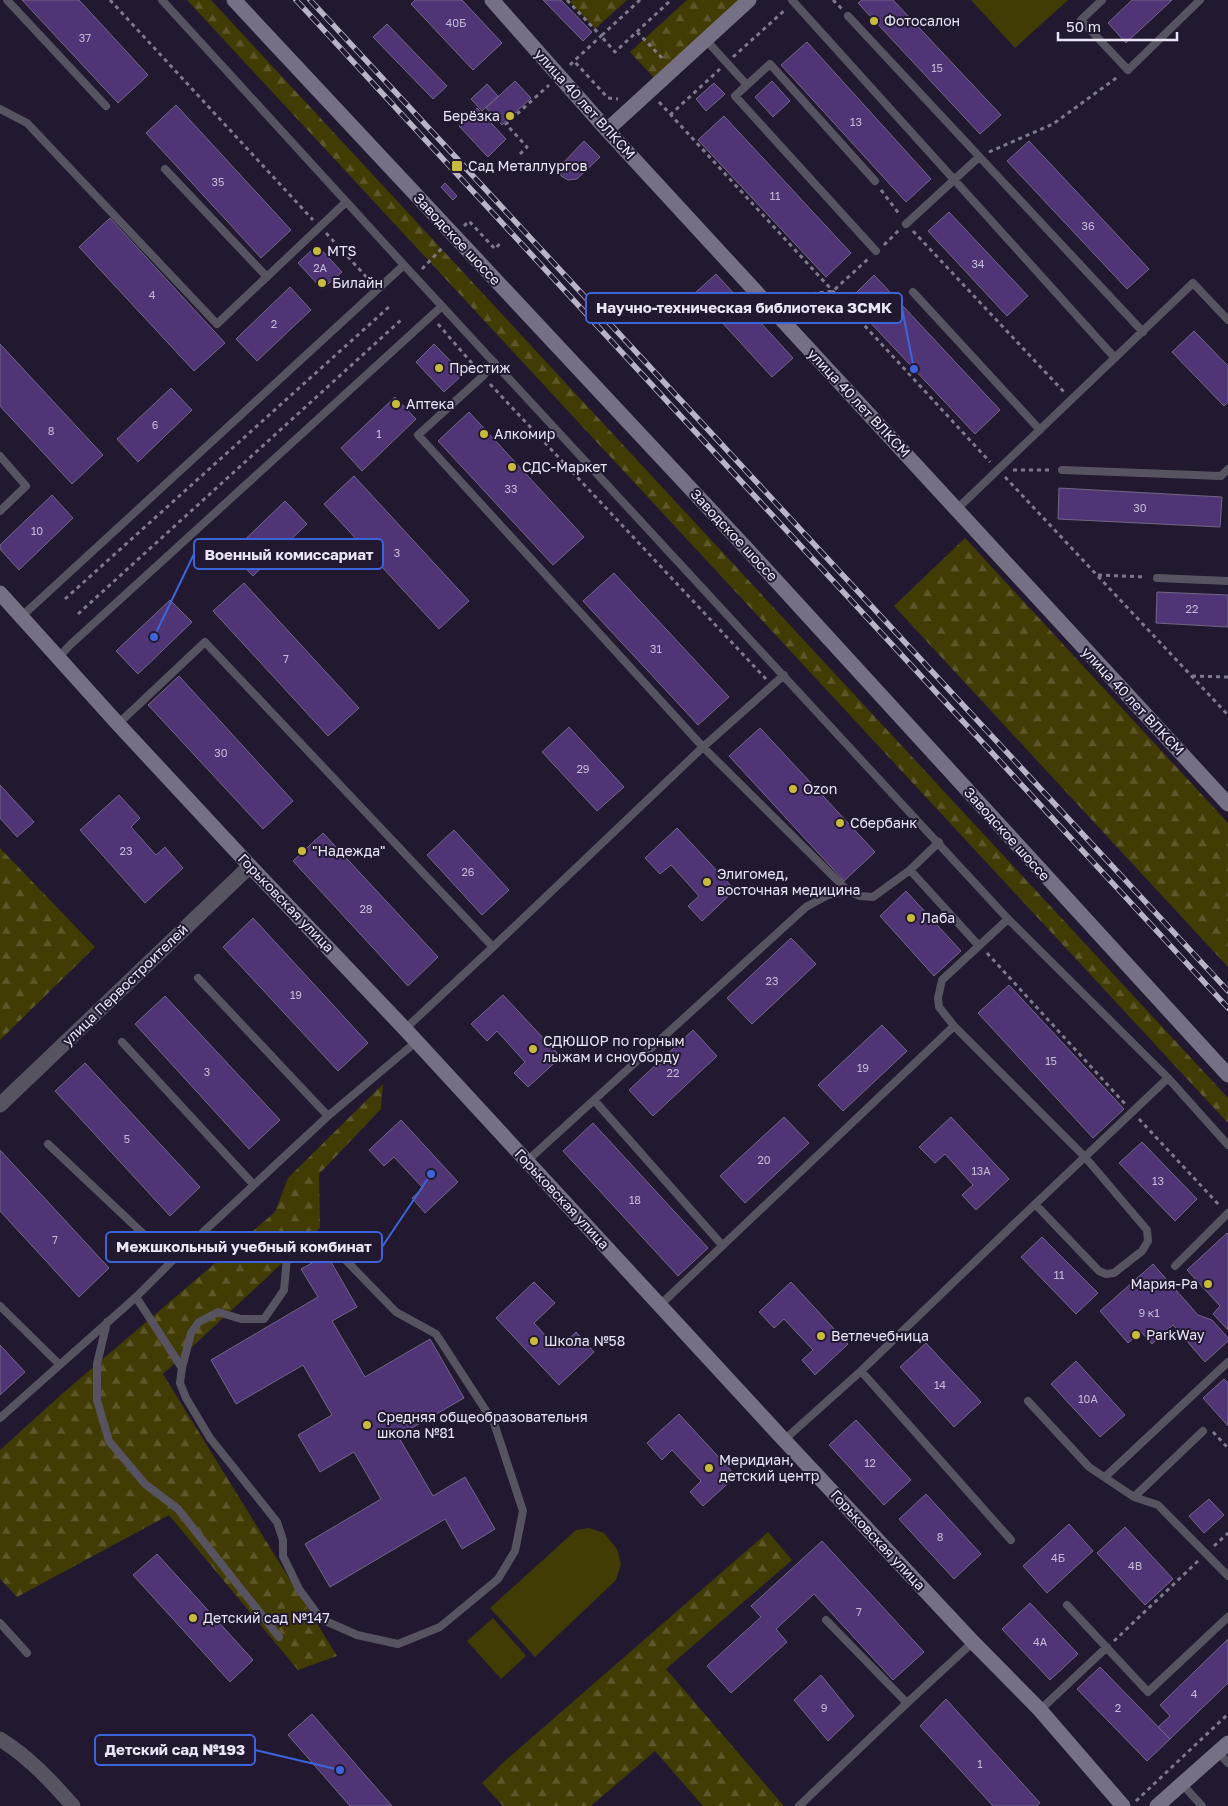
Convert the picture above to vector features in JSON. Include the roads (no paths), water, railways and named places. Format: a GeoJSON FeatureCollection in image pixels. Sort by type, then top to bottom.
{"type":"FeatureCollection","features":[{"type":"Feature","properties":{"kind":"street","name":"Заводское шоссе"},"geometry":{"type":"LineString","coordinates":[[234,0],[747,549],[1228,1075]]}},
{"type":"Feature","properties":{"kind":"street","name":"улица 40 лет ВЛКСМ"},"geometry":{"type":"LineString","coordinates":[[492,0],[558,76],[1228,804]]}},
{"type":"Feature","properties":{"kind":"street"},"geometry":{"type":"LineString","coordinates":[[608,130],[749,0]]}},
{"type":"Feature","properties":{"kind":"street","name":"Горьковская улица"},"geometry":{"type":"LineString","coordinates":[[0,592],[118,724],[250,866],[417,1041],[784,1440],[973,1642],[1040,1710],[1123,1806]]}},
{"type":"Feature","properties":{"kind":"street","name":"улица Первостроителей"},"geometry":{"type":"LineString","coordinates":[[0,1105],[250,866]]}},
{"type":"Feature","properties":{"kind":"street"},"geometry":{"type":"LineString","coordinates":[[0,1739],[45,1774],[73,1806]]}},
{"type":"Feature","properties":{"kind":"street"},"geometry":{"type":"LineString","coordinates":[[1157,1806],[1182,1784],[1225,1753]]}},
{"type":"Feature","properties":{"kind":"lane"},"geometry":{"type":"LineString","coordinates":[[7,0],[106,106]]}},
{"type":"Feature","properties":{"kind":"lane"},"geometry":{"type":"LineString","coordinates":[[162,0],[404,265],[1008,918],[1168,1078],[1228,1145]]}},
{"type":"Feature","properties":{"kind":"lane"},"geometry":{"type":"LineString","coordinates":[[792,0],[1115,358]]}},
{"type":"Feature","properties":{"kind":"lane"},"geometry":{"type":"LineString","coordinates":[[1102,0],[1081,20],[1128,70],[1200,0]]}},
{"type":"Feature","properties":{"kind":"lane"},"geometry":{"type":"LineString","coordinates":[[848,16],[1143,332]]}},
{"type":"Feature","properties":{"kind":"lane"},"geometry":{"type":"LineString","coordinates":[[706,40],[747,85]]}},
{"type":"Feature","properties":{"kind":"lane"},"geometry":{"type":"LineString","coordinates":[[875,181],[770,64],[735,96],[876,251]]}},
{"type":"Feature","properties":{"kind":"lane"},"geometry":{"type":"LineString","coordinates":[[0,109],[27,123],[217,324],[346,202]]}},
{"type":"Feature","properties":{"kind":"lane"},"geometry":{"type":"LineString","coordinates":[[906,224],[980,157]]}},
{"type":"Feature","properties":{"kind":"lane"},"geometry":{"type":"LineString","coordinates":[[165,169],[267,277]]}},
{"type":"Feature","properties":{"kind":"lane"},"geometry":{"type":"LineString","coordinates":[[22,616],[404,265]]}},
{"type":"Feature","properties":{"kind":"lane"},"geometry":{"type":"LineString","coordinates":[[957,509],[1193,283],[1228,320]]}},
{"type":"Feature","properties":{"kind":"lane"},"geometry":{"type":"LineString","coordinates":[[913,292],[1040,430]]}},
{"type":"Feature","properties":{"kind":"lane"},"geometry":{"type":"LineString","coordinates":[[58,658],[442,306]]}},
{"type":"Feature","properties":{"kind":"lane"},"geometry":{"type":"LineString","coordinates":[[494,362],[482,376],[418,436],[703,746],[848,891],[860,896],[873,897],[910,870],[939,842]]}},
{"type":"Feature","properties":{"kind":"lane"},"geometry":{"type":"LineString","coordinates":[[0,456],[26,486],[0,511]]}},
{"type":"Feature","properties":{"kind":"lane"},"geometry":{"type":"LineString","coordinates":[[1062,470],[1221,476],[1228,469]]}},
{"type":"Feature","properties":{"kind":"lane"},"geometry":{"type":"LineString","coordinates":[[1157,578],[1228,581]]}},
{"type":"Feature","properties":{"kind":"lane"},"geometry":{"type":"LineString","coordinates":[[118,724],[205,642],[493,947]]}},
{"type":"Feature","properties":{"kind":"lane"},"geometry":{"type":"LineString","coordinates":[[405,1029],[703,746],[784,675]]}},
{"type":"Feature","properties":{"kind":"lane"},"geometry":{"type":"LineString","coordinates":[[910,870],[979,946]]}},
{"type":"Feature","properties":{"kind":"lane"},"geometry":{"type":"LineString","coordinates":[[527,1160],[806,907],[828,895],[848,891]]}},
{"type":"Feature","properties":{"kind":"lane"},"geometry":{"type":"LineString","coordinates":[[1008,918],[942,980],[938,998],[939,1007],[954,1026],[1085,1157],[1147,1230],[1148,1241],[1142,1251],[1114,1273],[1106,1274],[1099,1271],[1035,1204]]}},
{"type":"Feature","properties":{"kind":"lane"},"geometry":{"type":"LineString","coordinates":[[198,978],[328,1116]]}},
{"type":"Feature","properties":{"kind":"lane"},"geometry":{"type":"LineString","coordinates":[[660,1305],[954,1026]]}},
{"type":"Feature","properties":{"kind":"lane"},"geometry":{"type":"LineString","coordinates":[[0,1418],[136,1297],[253,1184],[328,1116],[417,1041]]}},
{"type":"Feature","properties":{"kind":"lane"},"geometry":{"type":"LineString","coordinates":[[122,1042],[253,1184]]}},
{"type":"Feature","properties":{"kind":"lane"},"geometry":{"type":"LineString","coordinates":[[784,1440],[861,1372],[1168,1078]]}},
{"type":"Feature","properties":{"kind":"lane"},"geometry":{"type":"LineString","coordinates":[[594,1100],[722,1245]]}},
{"type":"Feature","properties":{"kind":"lane"},"geometry":{"type":"LineString","coordinates":[[48,1144],[172,1261]]}},
{"type":"Feature","properties":{"kind":"lane"},"geometry":{"type":"LineString","coordinates":[[1175,1266],[1228,1214]]}},
{"type":"Feature","properties":{"kind":"lane"},"geometry":{"type":"LineString","coordinates":[[136,1297],[182,1368],[180,1383],[186,1398],[210,1438],[277,1522],[283,1540],[283,1556],[299,1589],[322,1619],[357,1635],[398,1644],[440,1627],[498,1579],[514,1550],[523,1510],[494,1423],[436,1334],[396,1312],[333,1247],[293,1239],[288,1246],[284,1290],[264,1319],[241,1319],[218,1312],[199,1322],[191,1333],[182,1368]]}},
{"type":"Feature","properties":{"kind":"lane"},"geometry":{"type":"LineString","coordinates":[[0,1306],[59,1364]]}},
{"type":"Feature","properties":{"kind":"lane"},"geometry":{"type":"LineString","coordinates":[[107,1322],[97,1364],[97,1400],[110,1441],[145,1484],[178,1509],[279,1637]]}},
{"type":"Feature","properties":{"kind":"lane"},"geometry":{"type":"LineString","coordinates":[[1105,1477],[1228,1362]]}},
{"type":"Feature","properties":{"kind":"lane"},"geometry":{"type":"LineString","coordinates":[[861,1372],[1011,1540]]}},
{"type":"Feature","properties":{"kind":"lane"},"geometry":{"type":"LineString","coordinates":[[1028,1401],[1089,1467],[1134,1497],[1158,1506],[1228,1576]]}},
{"type":"Feature","properties":{"kind":"lane"},"geometry":{"type":"LineString","coordinates":[[1134,1497],[1202,1431]]}},
{"type":"Feature","properties":{"kind":"lane"},"geometry":{"type":"LineString","coordinates":[[1068,1606],[1148,1692],[1228,1616]]}},
{"type":"Feature","properties":{"kind":"lane"},"geometry":{"type":"LineString","coordinates":[[826,1620],[907,1703]]}},
{"type":"Feature","properties":{"kind":"lane"},"geometry":{"type":"LineString","coordinates":[[0,1623],[27,1653]]}},
{"type":"Feature","properties":{"kind":"lane"},"geometry":{"type":"LineString","coordinates":[[799,1806],[973,1642]]}},
{"type":"Feature","properties":{"kind":"lane"},"geometry":{"type":"LineString","coordinates":[[1040,1710],[1107,1648]]}},
{"type":"Feature","properties":{"kind":"lane"},"geometry":{"type":"LineString","coordinates":[[1182,1784],[1202,1806]]}},
{"type":"Feature","properties":{"kind":"railway"},"geometry":{"type":"LineString","coordinates":[[296,0],[1228,1008]]}},
{"type":"Feature","properties":{"kind":"railway"},"geometry":{"type":"LineString","coordinates":[[310,0],[1228,991]]}},
{"type":"Feature","properties":{"kind":"place","name":"Фотосалон"},"geometry":{"type":"Point","coordinates":[874,21]}},
{"type":"Feature","properties":{"kind":"place","name":"Берёзка"},"geometry":{"type":"Point","coordinates":[510,116]}},
{"type":"Feature","properties":{"kind":"place","name":"Сад Металлургов"},"geometry":{"type":"Point","coordinates":[457,166]}},
{"type":"Feature","properties":{"kind":"place","name":"MTS"},"geometry":{"type":"Point","coordinates":[317,251]}},
{"type":"Feature","properties":{"kind":"place","name":"Билайн"},"geometry":{"type":"Point","coordinates":[322,283]}},
{"type":"Feature","properties":{"kind":"place","name":"Престиж"},"geometry":{"type":"Point","coordinates":[439,368]}},
{"type":"Feature","properties":{"kind":"place","name":"Научно-техническая библиотека ЗСМК"},"geometry":{"type":"Point","coordinates":[914,369]}},
{"type":"Feature","properties":{"kind":"place","name":"Аптека"},"geometry":{"type":"Point","coordinates":[396,404]}},
{"type":"Feature","properties":{"kind":"place","name":"Алкомир"},"geometry":{"type":"Point","coordinates":[484,434]}},
{"type":"Feature","properties":{"kind":"place","name":"СДС-Маркет"},"geometry":{"type":"Point","coordinates":[512,467]}},
{"type":"Feature","properties":{"kind":"place","name":"Военный комиссариат"},"geometry":{"type":"Point","coordinates":[154,637]}},
{"type":"Feature","properties":{"kind":"place","name":"Ozon"},"geometry":{"type":"Point","coordinates":[793,789]}},
{"type":"Feature","properties":{"kind":"place","name":"Сбербанк"},"geometry":{"type":"Point","coordinates":[840,823]}},
{"type":"Feature","properties":{"kind":"place","name":"\"Надежда\""},"geometry":{"type":"Point","coordinates":[302,851]}},
{"type":"Feature","properties":{"kind":"place","name":"Элигомед, восточная медицина"},"geometry":{"type":"Point","coordinates":[707,882]}},
{"type":"Feature","properties":{"kind":"place","name":"Лаба"},"geometry":{"type":"Point","coordinates":[911,918]}},
{"type":"Feature","properties":{"kind":"place","name":"СДЮШОР по горным лыжам и сноуборду"},"geometry":{"type":"Point","coordinates":[533,1049]}},
{"type":"Feature","properties":{"kind":"place","name":"Межшкольный учебный комбинат"},"geometry":{"type":"Point","coordinates":[431,1174]}},
{"type":"Feature","properties":{"kind":"place","name":"Мария-Ра"},"geometry":{"type":"Point","coordinates":[1208,1284]}},
{"type":"Feature","properties":{"kind":"place","name":"ParkWay"},"geometry":{"type":"Point","coordinates":[1136,1335]}},
{"type":"Feature","properties":{"kind":"place","name":"Ветлечебница"},"geometry":{"type":"Point","coordinates":[821,1336]}},
{"type":"Feature","properties":{"kind":"place","name":"Школа №58"},"geometry":{"type":"Point","coordinates":[534,1341]}},
{"type":"Feature","properties":{"kind":"place","name":"Средняя общеобразовательня школа №81"},"geometry":{"type":"Point","coordinates":[367,1425]}},
{"type":"Feature","properties":{"kind":"place","name":"Меридиан, детский центр"},"geometry":{"type":"Point","coordinates":[709,1468]}},
{"type":"Feature","properties":{"kind":"place","name":"Детский сад №147"},"geometry":{"type":"Point","coordinates":[193,1618]}},
{"type":"Feature","properties":{"kind":"place","name":"Детский сад №193"},"geometry":{"type":"Point","coordinates":[340,1770]}}]}
